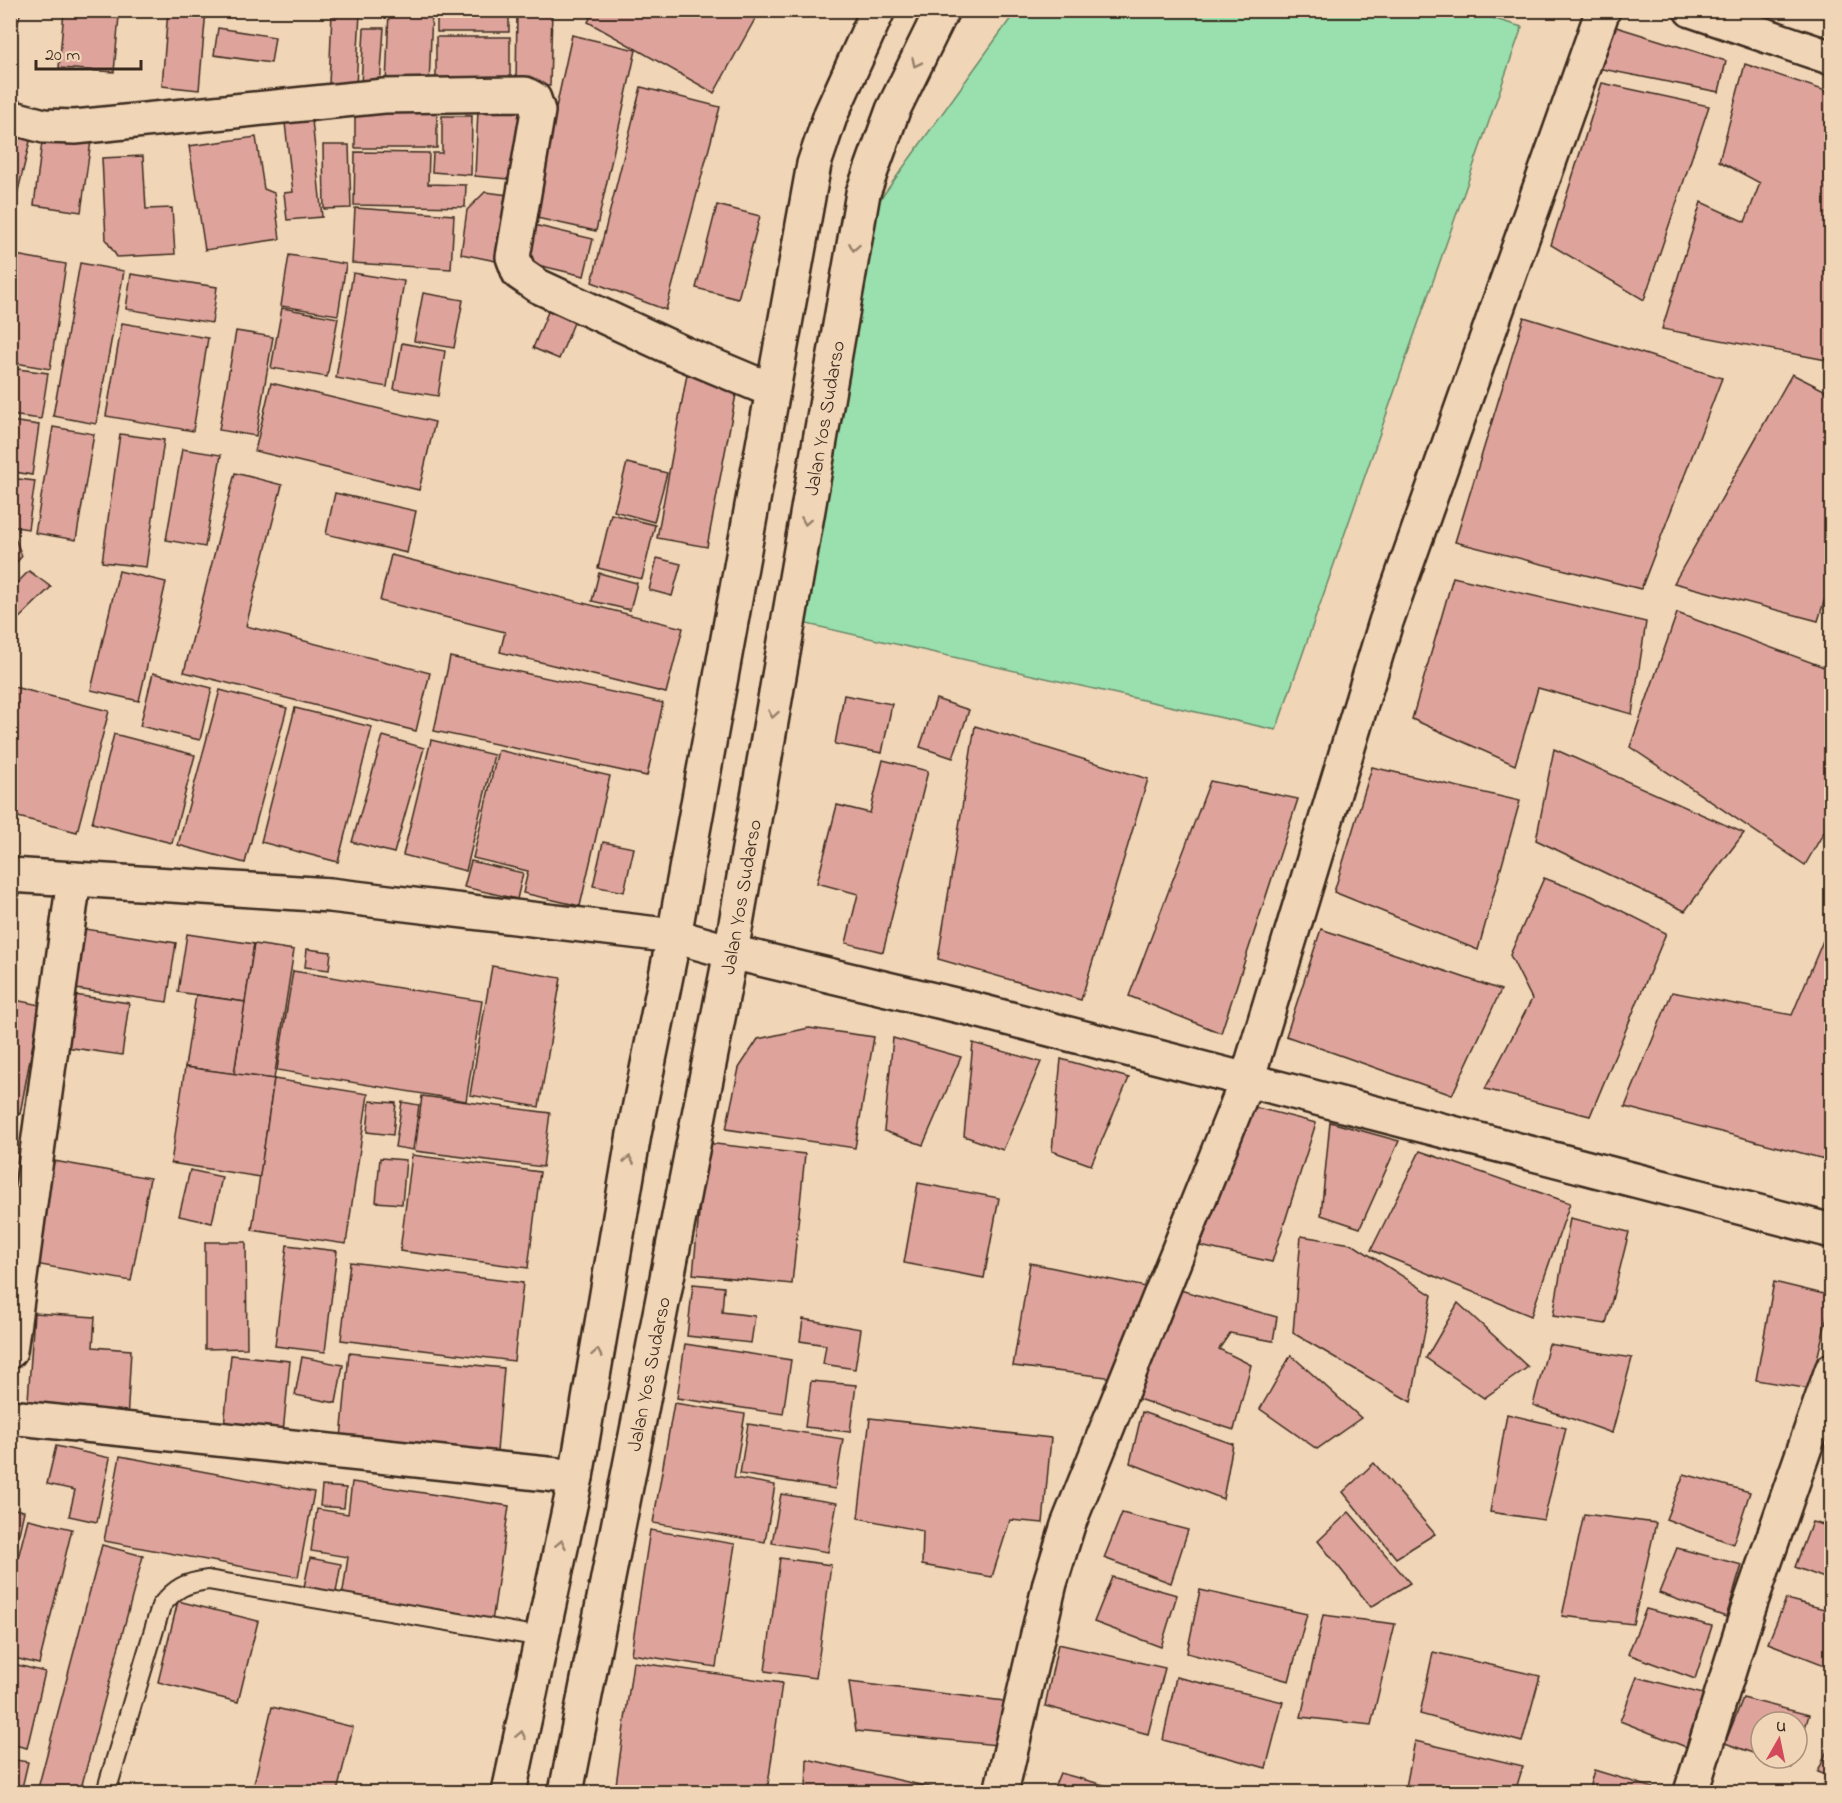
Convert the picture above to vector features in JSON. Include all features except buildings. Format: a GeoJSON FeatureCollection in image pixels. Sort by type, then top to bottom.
{"type":"FeatureCollection","features":[{"type":"Feature","properties":{"kind":"main road"},"geometry":{"type":"LineString","coordinates":[[509,1792],[576,1477],[634,1134],[674,936],[771,390],[814,164],[831,114],[878,10]]}},
{"type":"Feature","properties":{"kind":"main road","name":"Jalan Yos Sudarso"},"geometry":{"type":"LineString","coordinates":[[566,1792],[731,952],[863,193],[893,110],[942,10]]}},
{"type":"Feature","properties":{"kind":"main road"},"geometry":{"type":"LineString","coordinates":[[1001,1792],[1050,1583],[1068,1525],[1247,1080],[1386,622],[1603,10]]}},
{"type":"Feature","properties":{"kind":"main road"},"geometry":{"type":"LineString","coordinates":[[1691,10],[1832,58]]}},
{"type":"Feature","properties":{"kind":"main road"},"geometry":{"type":"LineString","coordinates":[[10,117],[44,126],[75,128],[384,96],[525,94],[534,99],[538,111],[513,257],[519,273],[538,286],[685,354],[771,390]]}},
{"type":"Feature","properties":{"kind":"main road"},"geometry":{"type":"LineString","coordinates":[[10,875],[330,895],[674,936],[731,952],[960,1006],[1832,1231]]}},
{"type":"Feature","properties":{"kind":"main road"},"geometry":{"type":"LineString","coordinates":[[10,1351],[74,879]]}},
{"type":"Feature","properties":{"kind":"main road"},"geometry":{"type":"LineString","coordinates":[[1691,1792],[1748,1610],[1832,1370]]}},
{"type":"Feature","properties":{"kind":"main road"},"geometry":{"type":"LineString","coordinates":[[10,1417],[576,1477]]}},
{"type":"Feature","properties":{"kind":"lane"},"geometry":{"type":"LineString","coordinates":[[106,1792],[161,1606],[173,1590],[188,1582],[208,1580],[541,1637]]}},
{"type":"Feature","properties":{"kind":"green space"},"geometry":{"type":"Polygon","coordinates":[[[1465,10],[1522,27],[1276,730],[798,622],[879,201],[1016,11],[1465,10]]]}}]}
